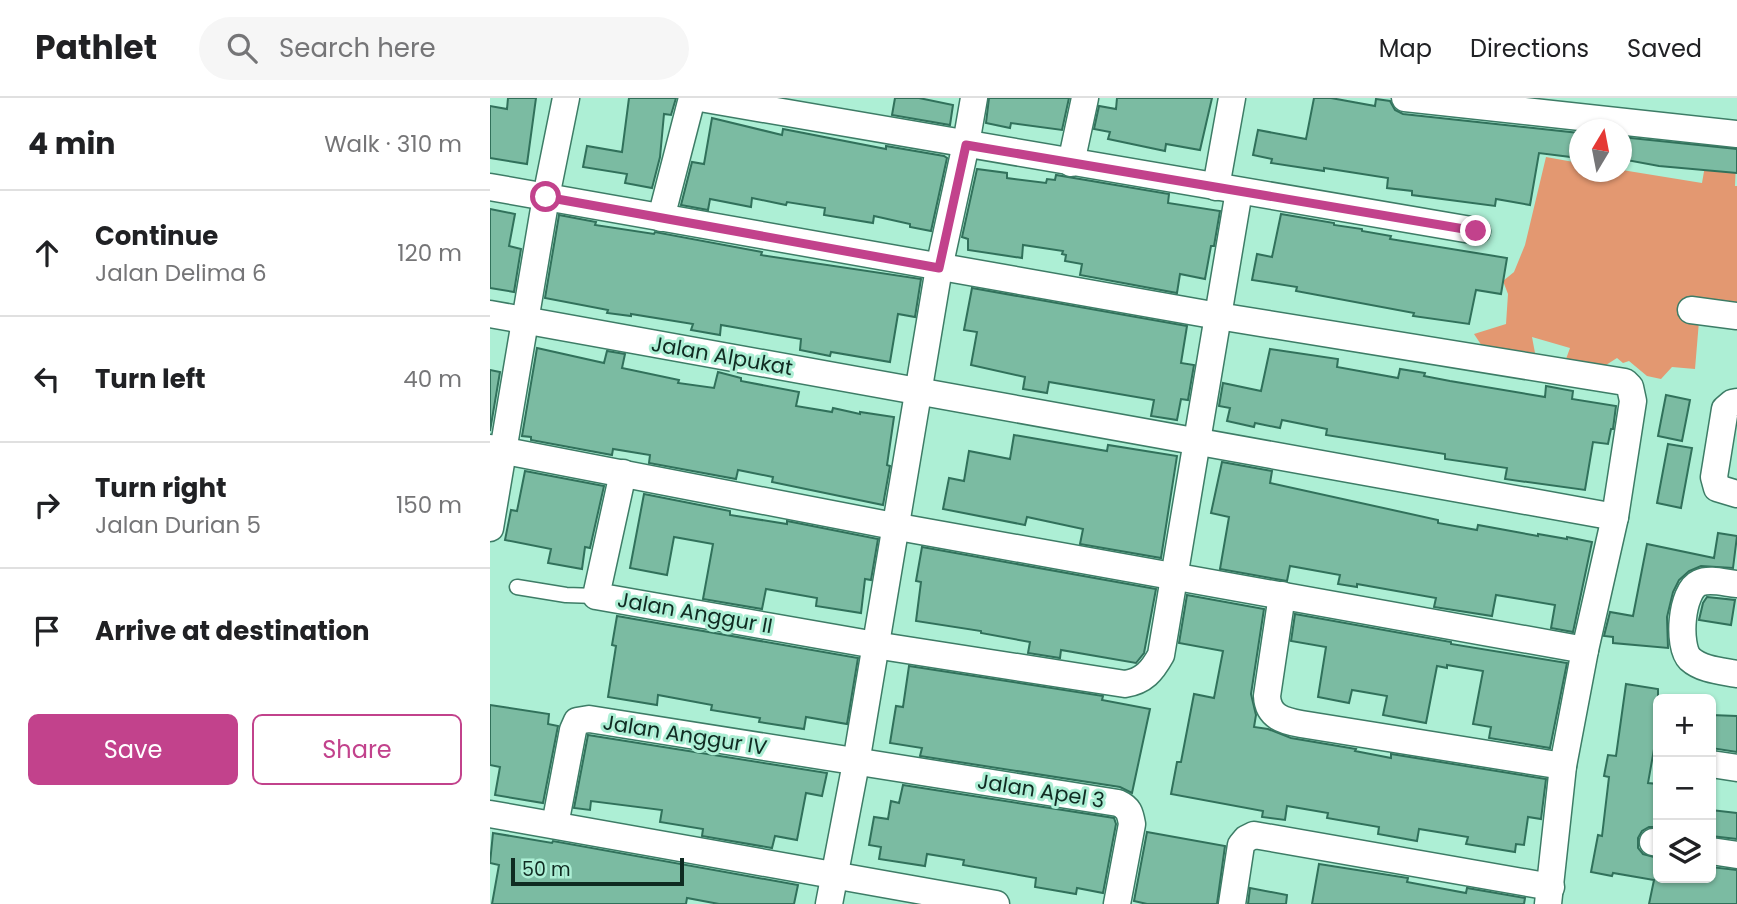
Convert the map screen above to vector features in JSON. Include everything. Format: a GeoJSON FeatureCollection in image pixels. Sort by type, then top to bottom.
{"type":"FeatureCollection","features":[{"type":"Feature","properties":{"kind":"street"},"geometry":{"type":"LineString","coordinates":[[490,528],[497,449],[526,320],[546,197],[566,98]]}},
{"type":"Feature","properties":{"kind":"street"},"geometry":{"type":"LineString","coordinates":[[662,218],[692,98]]}},
{"type":"Feature","properties":{"kind":"street"},"geometry":{"type":"LineString","coordinates":[[700,98],[1476,231]]}},
{"type":"Feature","properties":{"kind":"street"},"geometry":{"type":"LineString","coordinates":[[829,904],[856,763],[939,268],[974,98]]}},
{"type":"Feature","properties":{"kind":"street"},"geometry":{"type":"LineString","coordinates":[[1072,163],[1085,98]]}},
{"type":"Feature","properties":{"kind":"street"},"geometry":{"type":"LineString","coordinates":[[1175,576],[1218,316],[1232,98]]}},
{"type":"Feature","properties":{"kind":"street"},"geometry":{"type":"LineString","coordinates":[[1405,98],[1737,134]]}},
{"type":"Feature","properties":{"kind":"street"},"geometry":{"type":"LineString","coordinates":[[490,187],[1218,316],[1625,382],[1630,387],[1633,401],[1615,517],[1585,650],[1563,766],[1550,895],[1254,835],[1241,845],[1231,904]]}},
{"type":"Feature","properties":{"kind":"street"},"geometry":{"type":"LineString","coordinates":[[1691,310],[1737,316]]}},
{"type":"Feature","properties":{"kind":"street","name":"Jalan Alpukat"},"geometry":{"type":"LineString","coordinates":[[490,314],[1615,517]]}},
{"type":"Feature","properties":{"kind":"street"},"geometry":{"type":"LineString","coordinates":[[1737,402],[1725,409],[1714,477],[1717,488],[1737,494]]}},
{"type":"Feature","properties":{"kind":"street"},"geometry":{"type":"LineString","coordinates":[[497,449],[895,526],[1585,650]]}},
{"type":"Feature","properties":{"kind":"street","name":"Jalan Anggur II"},"geometry":{"type":"LineString","coordinates":[[623,473],[596,596],[876,645],[1125,684],[1138,682],[1148,675],[1161,655],[1175,576]]}},
{"type":"Feature","properties":{"kind":"street"},"geometry":{"type":"LineString","coordinates":[[1737,584],[1708,580],[1696,583],[1689,590],[1682,638],[1683,649],[1690,659],[1700,666],[1737,674]]}},
{"type":"Feature","properties":{"kind":"street"},"geometry":{"type":"LineString","coordinates":[[1282,596],[1267,696],[1268,705],[1276,716],[1301,724],[1563,766]]}},
{"type":"Feature","properties":{"kind":"street","name":"Jalan Anggur IV"},"geometry":{"type":"LineString","coordinates":[[555,825],[573,730],[577,721],[582,719],[856,763]]}},
{"type":"Feature","properties":{"kind":"street","name":"Jalan Apel 3"},"geometry":{"type":"LineString","coordinates":[[856,763],[1126,807],[1132,824],[1116,904]]}},
{"type":"Feature","properties":{"kind":"street"},"geometry":{"type":"LineString","coordinates":[[1716,765],[1737,768]]}},
{"type":"Feature","properties":{"kind":"street"},"geometry":{"type":"LineString","coordinates":[[490,814],[996,904]]}},
{"type":"Feature","properties":{"kind":"street"},"geometry":{"type":"LineString","coordinates":[[1716,852],[1737,855]]}},
{"type":"Feature","properties":{"kind":"lane"},"geometry":{"type":"LineString","coordinates":[[517,587],[566,595],[596,596]]}},
{"type":"Feature","properties":{"kind":"shaded area"},"geometry":{"type":"Polygon","coordinates":[[[1711,131],[1737,135],[1737,308],[1699,321],[1695,369],[1672,367],[1661,379],[1647,376],[1629,361],[1623,363],[1617,358],[1606,365],[1566,359],[1570,348],[1532,337],[1535,353],[1482,346],[1474,334],[1506,324],[1508,294],[1503,281],[1514,272],[1525,245],[1546,157],[1569,161],[1569,182],[1632,182],[1632,172],[1702,183],[1711,131]]]}},
{"type":"Feature","properties":{"kind":"building"},"geometry":{"type":"Polygon","coordinates":[[[508,98],[536,98],[527,164],[490,158],[490,106],[507,109],[508,98]]]}},
{"type":"Feature","properties":{"kind":"building"},"geometry":{"type":"Polygon","coordinates":[[[629,98],[676,98],[671,115],[664,114],[660,157],[652,188],[625,183],[627,174],[583,167],[587,146],[622,152],[629,98]]]}},
{"type":"Feature","properties":{"kind":"building"},"geometry":{"type":"Polygon","coordinates":[[[895,98],[919,98],[953,105],[950,125],[892,115],[895,98]]]}},
{"type":"Feature","properties":{"kind":"building"},"geometry":{"type":"Polygon","coordinates":[[[989,98],[1069,98],[1062,130],[1011,123],[1010,128],[986,123],[989,98]]]}},
{"type":"Feature","properties":{"kind":"building"},"geometry":{"type":"Polygon","coordinates":[[[1117,98],[1212,98],[1200,150],[1166,144],[1165,151],[1108,139],[1110,132],[1094,129],[1099,106],[1116,109],[1117,98]]]}},
{"type":"Feature","properties":{"kind":"building"},"geometry":{"type":"Polygon","coordinates":[[[1314,98],[1331,98],[1375,106],[1376,99],[1390,101],[1395,110],[1403,114],[1569,132],[1569,157],[1539,153],[1530,205],[1496,199],[1495,206],[1412,195],[1412,191],[1387,188],[1388,178],[1271,163],[1272,159],[1253,155],[1258,130],[1306,139],[1314,98]]]}},
{"type":"Feature","properties":{"kind":"building"},"geometry":{"type":"Polygon","coordinates":[[[712,118],[782,135],[783,129],[886,149],[886,146],[944,156],[947,158],[931,231],[874,216],[873,223],[824,215],[825,208],[787,202],[786,205],[752,198],[751,207],[710,199],[708,210],[681,205],[692,162],[704,164],[712,118]]]}},
{"type":"Feature","properties":{"kind":"building"},"geometry":{"type":"Polygon","coordinates":[[[1632,138],[1737,149],[1737,173],[1632,161],[1632,138]]]}},
{"type":"Feature","properties":{"kind":"building"},"geometry":{"type":"Polygon","coordinates":[[[977,169],[1007,173],[1007,178],[1046,183],[1047,179],[1055,180],[1056,175],[1169,194],[1168,203],[1220,211],[1205,279],[1180,274],[1177,293],[1080,275],[1082,264],[1065,261],[1066,255],[1062,254],[1063,251],[1023,245],[1022,258],[968,250],[968,239],[962,237],[977,169]]]}},
{"type":"Feature","properties":{"kind":"building"},"geometry":{"type":"Polygon","coordinates":[[[490,209],[515,214],[509,246],[521,249],[514,292],[490,288],[490,209]]]}},
{"type":"Feature","properties":{"kind":"building"},"geometry":{"type":"Polygon","coordinates":[[[1281,214],[1362,229],[1391,236],[1390,239],[1507,258],[1501,294],[1476,290],[1469,324],[1413,316],[1414,313],[1296,291],[1297,287],[1252,280],[1257,254],[1272,257],[1281,214]]]}},
{"type":"Feature","properties":{"kind":"building"},"geometry":{"type":"Polygon","coordinates":[[[559,215],[596,222],[595,225],[654,234],[655,232],[762,252],[761,255],[921,279],[915,317],[898,314],[890,362],[831,352],[830,356],[800,350],[801,339],[721,325],[720,335],[691,330],[693,324],[607,313],[608,310],[545,298],[559,215]]]}},
{"type":"Feature","properties":{"kind":"building"},"geometry":{"type":"Polygon","coordinates":[[[972,288],[1187,326],[1181,363],[1194,365],[1188,400],[1181,399],[1177,420],[1151,416],[1154,400],[1049,382],[1047,393],[1023,389],[1025,377],[971,365],[977,332],[964,330],[972,288]]]}},
{"type":"Feature","properties":{"kind":"building"},"geometry":{"type":"Polygon","coordinates":[[[537,348],[604,363],[607,351],[625,354],[622,368],[679,380],[678,383],[714,388],[718,372],[741,378],[741,381],[799,392],[796,406],[832,412],[833,408],[894,417],[887,465],[890,466],[883,505],[772,482],[773,477],[738,470],[736,479],[649,463],[650,455],[613,449],[612,455],[522,436],[537,348]]]}},
{"type":"Feature","properties":{"kind":"building"},"geometry":{"type":"Polygon","coordinates":[[[1270,349],[1338,359],[1337,367],[1398,378],[1400,369],[1425,373],[1424,376],[1545,397],[1546,386],[1573,391],[1572,399],[1616,406],[1613,429],[1608,444],[1593,442],[1585,490],[1505,479],[1507,468],[1445,459],[1445,454],[1326,435],[1327,429],[1282,420],[1280,428],[1255,423],[1254,427],[1227,421],[1230,408],[1219,406],[1223,383],[1261,391],[1270,349]]]}},
{"type":"Feature","properties":{"kind":"building"},"geometry":{"type":"Polygon","coordinates":[[[490,370],[500,372],[490,431],[490,370]]]}},
{"type":"Feature","properties":{"kind":"building"},"geometry":{"type":"Polygon","coordinates":[[[1666,395],[1690,400],[1682,441],[1658,436],[1666,395]]]}},
{"type":"Feature","properties":{"kind":"building"},"geometry":{"type":"Polygon","coordinates":[[[1014,435],[1107,451],[1108,445],[1177,456],[1161,558],[1080,544],[1083,529],[1027,517],[1025,525],[943,509],[949,478],[964,481],[969,451],[1010,459],[1014,435]]]}},
{"type":"Feature","properties":{"kind":"building"},"geometry":{"type":"Polygon","coordinates":[[[1668,444],[1692,448],[1681,508],[1657,503],[1668,444]]]}},
{"type":"Feature","properties":{"kind":"building"},"geometry":{"type":"Polygon","coordinates":[[[1222,462],[1272,471],[1270,483],[1438,520],[1438,523],[1477,530],[1478,525],[1592,542],[1573,632],[1551,628],[1555,605],[1496,595],[1492,616],[1434,607],[1436,598],[1357,584],[1357,587],[1338,584],[1340,575],[1290,566],[1287,581],[1220,569],[1229,517],[1211,513],[1222,462]]]}},
{"type":"Feature","properties":{"kind":"building"},"geometry":{"type":"Polygon","coordinates":[[[525,471],[604,486],[590,548],[585,547],[582,569],[548,563],[551,549],[505,540],[511,510],[517,511],[525,471]]]}},
{"type":"Feature","properties":{"kind":"building"},"geometry":{"type":"Polygon","coordinates":[[[644,494],[730,511],[730,515],[787,524],[787,521],[878,539],[871,580],[865,579],[861,613],[816,606],[817,598],[766,589],[762,609],[703,599],[713,544],[674,537],[667,575],[630,568],[644,494]]]}},
{"type":"Feature","properties":{"kind":"building"},"geometry":{"type":"Polygon","coordinates":[[[1718,533],[1737,536],[1733,568],[1701,566],[1689,571],[1679,580],[1667,617],[1668,648],[1613,643],[1613,637],[1604,636],[1610,612],[1633,616],[1647,544],[1714,558],[1718,533]]]}},
{"type":"Feature","properties":{"kind":"building"},"geometry":{"type":"Polygon","coordinates":[[[922,547],[1156,589],[1144,653],[1136,663],[1061,650],[1060,658],[1028,653],[1030,642],[916,621],[921,582],[916,581],[922,547]]]}},
{"type":"Feature","properties":{"kind":"building"},"geometry":{"type":"Polygon","coordinates":[[[1187,595],[1264,609],[1251,694],[1256,715],[1254,727],[1291,738],[1391,758],[1391,754],[1546,779],[1541,819],[1528,817],[1524,845],[1516,844],[1515,852],[1466,844],[1468,837],[1419,829],[1417,841],[1378,834],[1379,827],[1327,818],[1328,813],[1287,806],[1285,820],[1262,817],[1263,811],[1171,794],[1177,762],[1181,762],[1194,694],[1214,698],[1223,651],[1179,643],[1187,595]]]}},
{"type":"Feature","properties":{"kind":"building"},"geometry":{"type":"Polygon","coordinates":[[[1707,597],[1735,600],[1731,625],[1699,620],[1707,597]]]}},
{"type":"Feature","properties":{"kind":"building"},"geometry":{"type":"Polygon","coordinates":[[[1295,614],[1567,663],[1550,748],[1489,738],[1491,727],[1473,724],[1483,671],[1437,666],[1426,723],[1383,715],[1387,696],[1352,690],[1349,703],[1318,697],[1326,647],[1291,641],[1295,614]]]}},
{"type":"Feature","properties":{"kind":"building"},"geometry":{"type":"Polygon","coordinates":[[[617,616],[858,658],[847,724],[806,717],[804,729],[759,722],[760,718],[711,710],[712,705],[658,695],[657,705],[608,697],[616,646],[612,645],[617,616]]]}},
{"type":"Feature","properties":{"kind":"building"},"geometry":{"type":"Polygon","coordinates":[[[909,666],[1103,696],[1102,700],[1150,709],[1132,793],[1120,787],[920,756],[922,748],[890,743],[896,706],[903,707],[909,666]]]}},
{"type":"Feature","properties":{"kind":"building"},"geometry":{"type":"Polygon","coordinates":[[[1626,684],[1658,689],[1658,694],[1653,694],[1653,755],[1648,783],[1653,784],[1653,827],[1642,831],[1638,838],[1638,848],[1643,854],[1653,857],[1653,880],[1591,872],[1598,835],[1602,836],[1609,777],[1604,776],[1608,755],[1616,756],[1626,684]]]}},
{"type":"Feature","properties":{"kind":"building"},"geometry":{"type":"Polygon","coordinates":[[[490,705],[549,714],[548,724],[558,726],[543,803],[495,795],[500,767],[490,765],[490,705]]]}},
{"type":"Feature","properties":{"kind":"building"},"geometry":{"type":"Polygon","coordinates":[[[1716,715],[1737,716],[1737,752],[1716,749],[1716,715]]]}},
{"type":"Feature","properties":{"kind":"building"},"geometry":{"type":"Polygon","coordinates":[[[588,735],[827,773],[822,796],[806,793],[797,840],[775,836],[772,848],[702,836],[703,829],[660,822],[662,810],[591,801],[590,810],[574,808],[588,735]]]}},
{"type":"Feature","properties":{"kind":"building"},"geometry":{"type":"Polygon","coordinates":[[[903,785],[1114,818],[1116,824],[1103,893],[1077,888],[1076,894],[1035,887],[1036,878],[963,865],[964,860],[927,854],[925,866],[879,859],[881,847],[869,845],[874,817],[888,819],[891,801],[899,803],[903,785]]]}},
{"type":"Feature","properties":{"kind":"building"},"geometry":{"type":"Polygon","coordinates":[[[1716,811],[1737,813],[1737,839],[1716,837],[1716,811]]]}},
{"type":"Feature","properties":{"kind":"building"},"geometry":{"type":"Polygon","coordinates":[[[1147,832],[1225,846],[1217,904],[1147,904],[1134,901],[1147,832]]]}},
{"type":"Feature","properties":{"kind":"building"},"geometry":{"type":"Polygon","coordinates":[[[493,833],[552,843],[553,841],[798,885],[794,904],[719,904],[687,898],[686,904],[492,904],[499,865],[490,863],[493,833]]]}},
{"type":"Feature","properties":{"kind":"building"},"geometry":{"type":"Polygon","coordinates":[[[1319,864],[1408,878],[1407,882],[1466,893],[1467,888],[1525,898],[1524,904],[1312,904],[1319,864]]]}},
{"type":"Feature","properties":{"kind":"building"},"geometry":{"type":"Polygon","coordinates":[[[1716,868],[1737,870],[1737,904],[1649,904],[1653,883],[1716,883],[1716,868]]]}},
{"type":"Feature","properties":{"kind":"building"},"geometry":{"type":"Polygon","coordinates":[[[1250,888],[1287,895],[1286,904],[1248,904],[1250,888]]]}},
{"type":"Feature","properties":{"kind":"route"},"geometry":{"type":"LineString","coordinates":[[546,197],[939,268],[966,145],[1476,231]]}}]}
